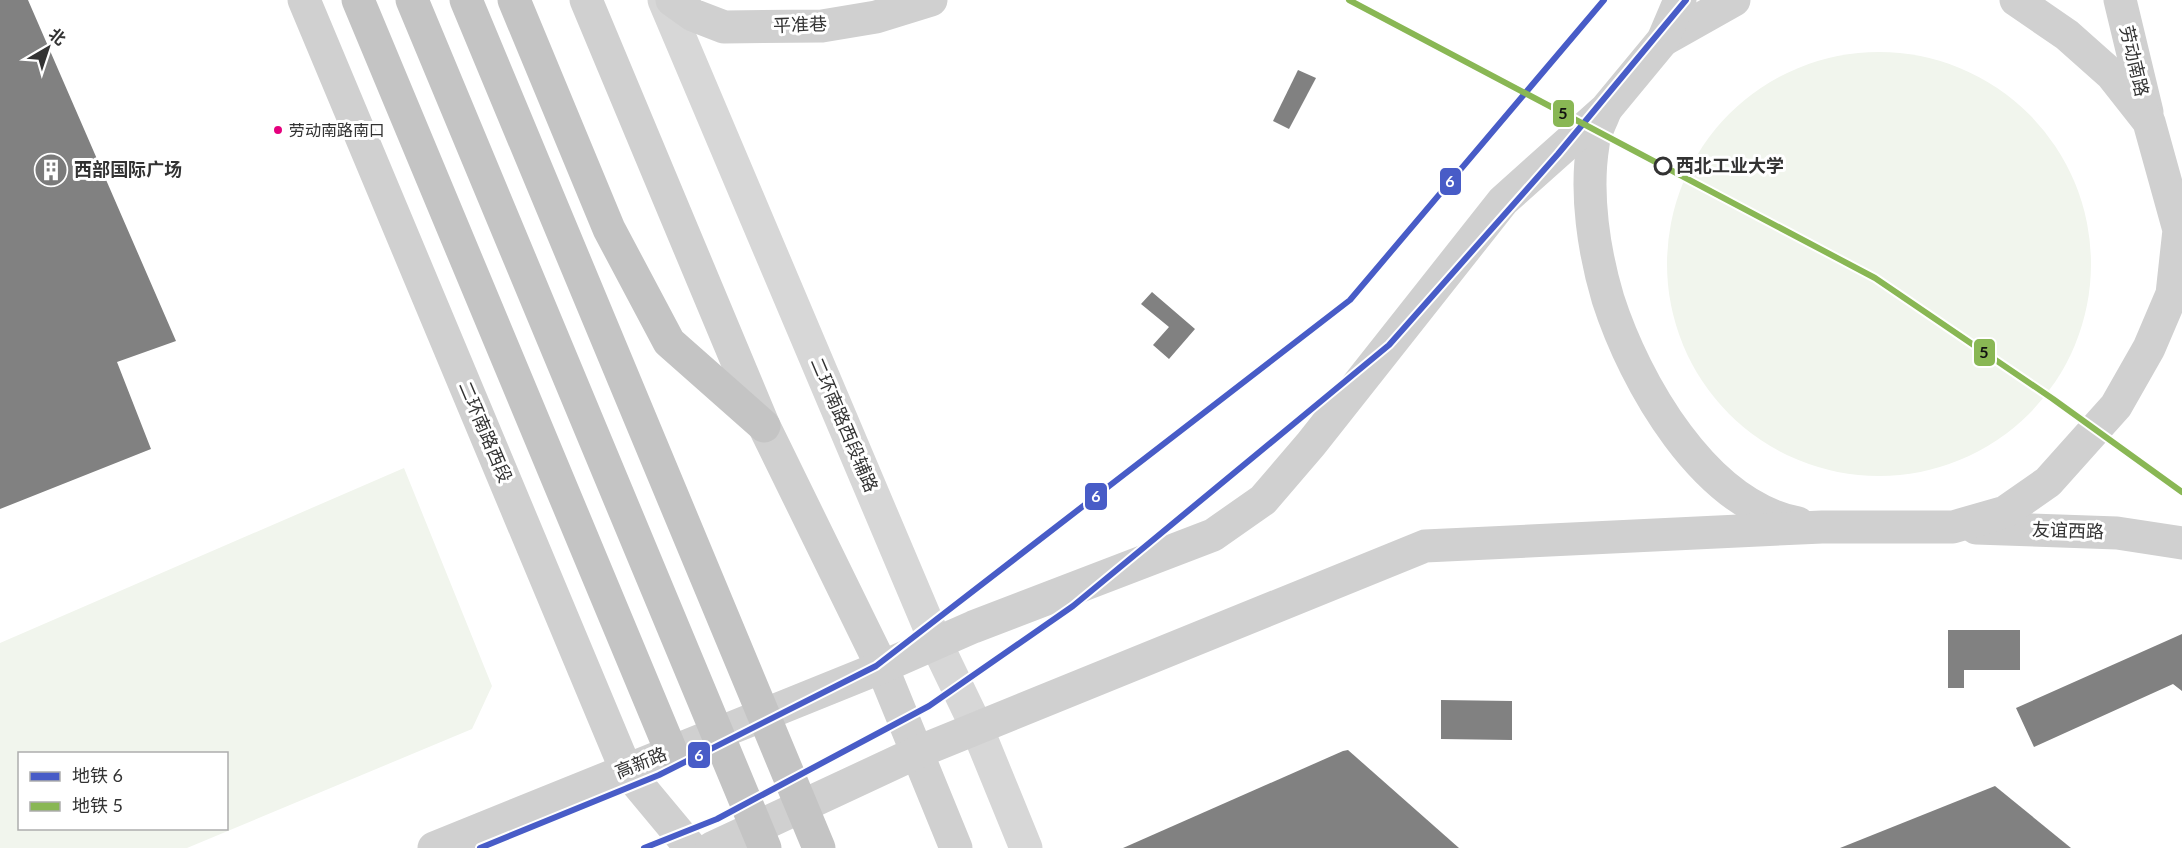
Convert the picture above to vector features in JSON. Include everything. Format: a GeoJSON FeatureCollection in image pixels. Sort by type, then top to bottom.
{"type":"FeatureCollection","features":[{"type":"Feature","properties":{"kind":"highway"},"geometry":{"type":"LineString","coordinates":[[358,0],[671,751]]}},
{"type":"Feature","properties":{"kind":"highway"},"geometry":{"type":"LineString","coordinates":[[412,0],[765,848]]}},
{"type":"Feature","properties":{"kind":"highway"},"geometry":{"type":"LineString","coordinates":[[466,0],[819,848]]}},
{"type":"Feature","properties":{"kind":"highway"},"geometry":{"type":"LineString","coordinates":[[514,0],[609,229],[669,342],[764,426]]}},
{"type":"Feature","properties":{"kind":"main road","name":"二环南路西段"},"geometry":{"type":"LineString","coordinates":[[304,0],[626,770],[691,848]]}},
{"type":"Feature","properties":{"kind":"main road"},"geometry":{"type":"LineString","coordinates":[[586,0],[764,426],[882,667],[956,848]]}},
{"type":"Feature","properties":{"kind":"main road","name":"平准巷"},"geometry":{"type":"LineString","coordinates":[[672,0],[693,15],[724,27],[822,26],[876,17],[931,0]]}},
{"type":"Feature","properties":{"kind":"main road"},"geometry":{"type":"LineString","coordinates":[[1680,0],[1663,40],[1606,109],[1593,144],[1591,199],[1596,247],[1608,299],[1651,394],[1677,435],[1744,502],[1780,519],[1822,527]]}},
{"type":"Feature","properties":{"kind":"main road"},"geometry":{"type":"LineString","coordinates":[[1663,40],[1734,0]]}},
{"type":"Feature","properties":{"kind":"main road"},"geometry":{"type":"LineString","coordinates":[[2016,0],[2067,35],[2112,75]]}},
{"type":"Feature","properties":{"kind":"main road"},"geometry":{"type":"LineString","coordinates":[[2052,0],[2149,122]]}},
{"type":"Feature","properties":{"kind":"main road","name":"劳动南路"},"geometry":{"type":"LineString","coordinates":[[2120,0],[2149,122],[2180,234]]}},
{"type":"Feature","properties":{"kind":"main road","name":"高新路"},"geometry":{"type":"LineString","coordinates":[[434,848],[882,667],[936,643],[1213,536],[1263,500],[1319,435],[1503,201],[1606,109]]}},
{"type":"Feature","properties":{"kind":"main road"},"geometry":{"type":"LineString","coordinates":[[712,848],[918,752],[1425,546],[1822,527],[1953,527],[2005,512],[2048,482],[2116,406],[2149,348],[2172,294],[2180,234]]}},
{"type":"Feature","properties":{"kind":"main road","name":"友谊西路"},"geometry":{"type":"LineString","coordinates":[[1953,527],[2117,533],[2182,543]]}},
{"type":"Feature","properties":{"kind":"main road"},"geometry":{"type":"LineString","coordinates":[[2117,533],[2182,557]]}},
{"type":"Feature","properties":{"kind":"street","name":"二环南路西段辅路"},"geometry":{"type":"LineString","coordinates":[[664,0],[936,643],[977,728],[1026,848]]}},
{"type":"Feature","properties":{"kind":"shaded area"},"geometry":{"type":"Polygon","coordinates":[[[1879,52],[1920,56],[1960,68],[1997,88],[2029,114],[2055,146],[2075,183],[2087,223],[2091,264],[2087,305],[2075,345],[2055,382],[2029,414],[1997,440],[1960,460],[1920,472],[1879,476],[1838,472],[1798,460],[1761,440],[1729,414],[1703,382],[1683,345],[1671,305],[1667,264],[1671,223],[1683,183],[1703,146],[1729,114],[1761,88],[1798,68],[1838,56],[1879,52]]]}},
{"type":"Feature","properties":{"kind":"shaded area"},"geometry":{"type":"Polygon","coordinates":[[[404,468],[492,686],[472,729],[187,848],[0,848],[0,643],[404,468]]]}},
{"type":"Feature","properties":{"kind":"building","name":"西部国际广场"},"geometry":{"type":"Polygon","coordinates":[[[0,0],[28,0],[176,341],[117,362],[151,449],[0,509],[0,0]]]}},
{"type":"Feature","properties":{"kind":"building"},"geometry":{"type":"Polygon","coordinates":[[[1298,70],[1316,78],[1289,129],[1273,121],[1298,70]]]}},
{"type":"Feature","properties":{"kind":"building"},"geometry":{"type":"Polygon","coordinates":[[[1152,292],[1195,329],[1169,359],[1153,345],[1169,327],[1141,304],[1152,292]]]}},
{"type":"Feature","properties":{"kind":"building"},"geometry":{"type":"Polygon","coordinates":[[[1948,630],[2020,630],[2020,670],[1964,670],[1964,688],[1948,688],[1948,630]]]}},
{"type":"Feature","properties":{"kind":"building"},"geometry":{"type":"Polygon","coordinates":[[[2182,634],[2182,691],[2173,684],[2034,747],[2016,708],[2182,634]]]}},
{"type":"Feature","properties":{"kind":"building"},"geometry":{"type":"Polygon","coordinates":[[[1441,700],[1512,701],[1512,740],[1441,739],[1441,700]]]}},
{"type":"Feature","properties":{"kind":"building"},"geometry":{"type":"Polygon","coordinates":[[[1348,750],[1459,848],[1123,848],[1343,751],[1348,750]]]}},
{"type":"Feature","properties":{"kind":"building"},"geometry":{"type":"Polygon","coordinates":[[[1995,786],[2071,848],[1840,848],[1995,786]]]}},
{"type":"Feature","properties":{"kind":"metro line","name":"5"},"geometry":{"type":"LineString","coordinates":[[1349,0],[1875,278],[2053,399],[2182,492]]}},
{"type":"Feature","properties":{"kind":"metro line","name":"6"},"geometry":{"type":"LineString","coordinates":[[480,848],[659,775],[876,666],[1350,300],[1604,0]]}},
{"type":"Feature","properties":{"kind":"metro line","name":"6"},"geometry":{"type":"LineString","coordinates":[[644,848],[717,819],[929,706],[1073,606],[1389,345],[1558,154],[1686,0]]}},
{"type":"Feature","properties":{"kind":"place","name":"劳动南路南口"},"geometry":{"type":"Point","coordinates":[278,130]}},
{"type":"Feature","properties":{"kind":"place","name":"西北工业大学"},"geometry":{"type":"Point","coordinates":[1663,166]}},
{"type":"Feature","properties":{"kind":"place","name":"西部国际广场"},"geometry":{"type":"Point","coordinates":[51,170]}}]}
